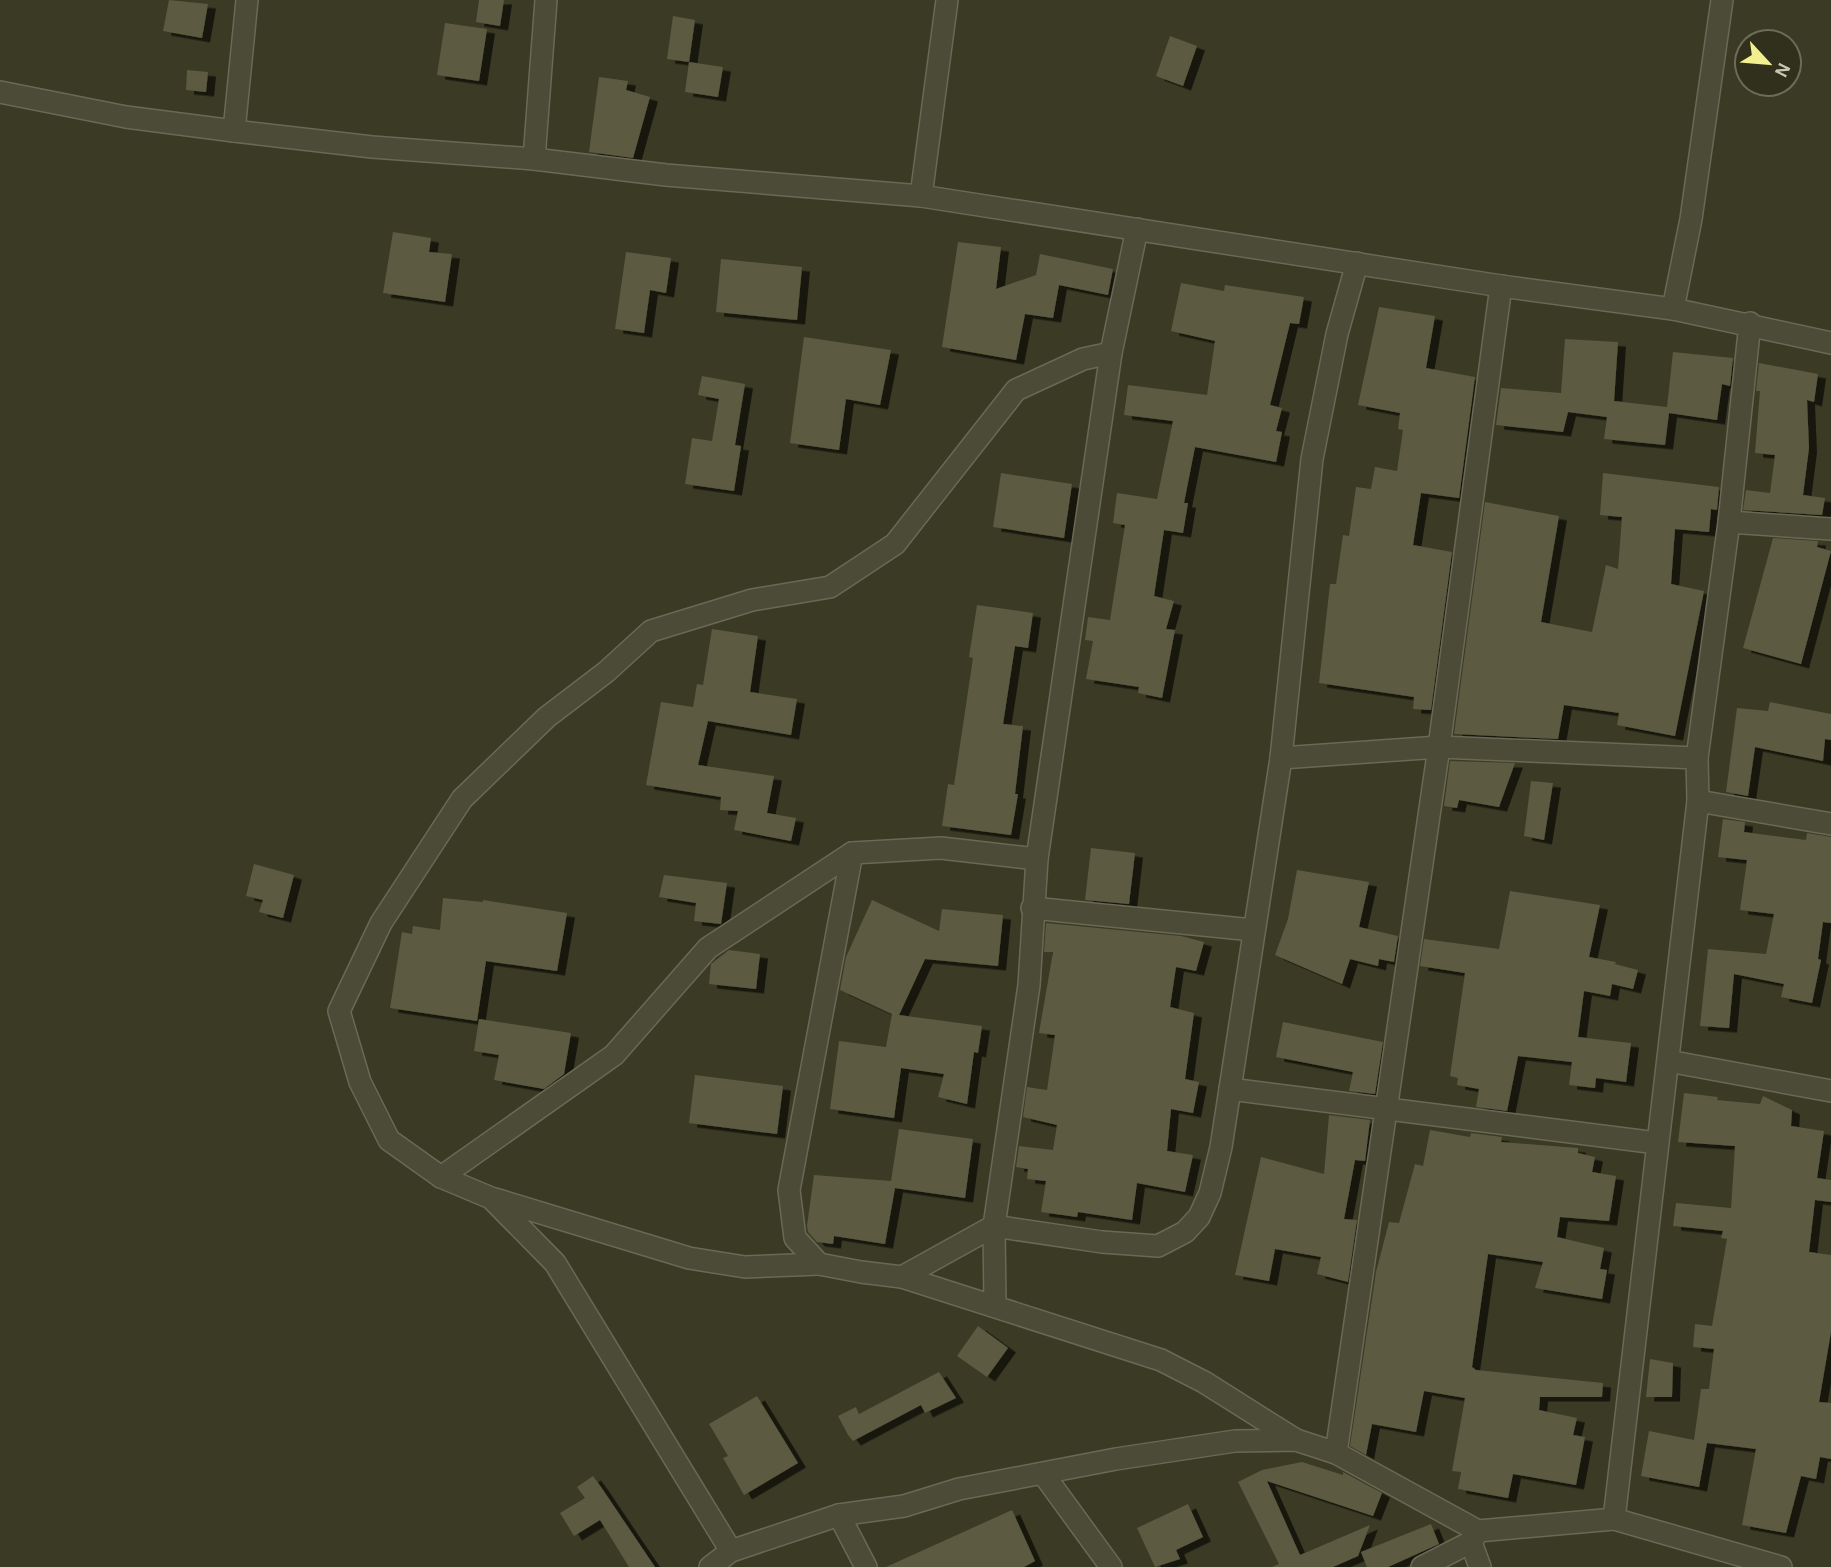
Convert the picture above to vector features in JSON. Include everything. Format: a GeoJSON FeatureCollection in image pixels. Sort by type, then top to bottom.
{"type":"FeatureCollection","features":[{"type":"Feature","properties":{"kind":"street"},"geometry":{"type":"LineString","coordinates":[[234,131],[247,0]]}},
{"type":"Feature","properties":{"kind":"street"},"geometry":{"type":"LineString","coordinates":[[534,159],[546,0]]}},
{"type":"Feature","properties":{"kind":"street"},"geometry":{"type":"LineString","coordinates":[[921,196],[947,0]]}},
{"type":"Feature","properties":{"kind":"street"},"geometry":{"type":"LineString","coordinates":[[1673,309],[1691,219],[1722,0]]}},
{"type":"Feature","properties":{"kind":"street"},"geometry":{"type":"LineString","coordinates":[[0,92],[126,117],[234,131],[372,146],[534,159],[666,175],[921,196],[1501,286],[1673,309],[1750,323],[1831,343]]}},
{"type":"Feature","properties":{"kind":"street"},"geometry":{"type":"LineString","coordinates":[[995,1305],[994,1226],[1029,985],[1037,859],[1111,353],[1137,229]]}},
{"type":"Feature","properties":{"kind":"street"},"geometry":{"type":"LineString","coordinates":[[902,1277],[994,1226],[1102,1242],[1158,1246],[1185,1232],[1199,1217],[1210,1193],[1221,1147],[1245,1007],[1253,930],[1280,758],[1312,459],[1337,334],[1357,263]]}},
{"type":"Feature","properties":{"kind":"street"},"geometry":{"type":"LineString","coordinates":[[1336,1453],[1439,747],[1501,286]]}},
{"type":"Feature","properties":{"kind":"street"},"geometry":{"type":"LineString","coordinates":[[1614,1519],[1698,801],[1697,758],[1729,522],[1750,323]]}},
{"type":"Feature","properties":{"kind":"street"},"geometry":{"type":"LineString","coordinates":[[1111,353],[1083,359],[1016,390],[895,544],[830,587],[752,600],[651,631],[606,672],[547,717],[462,799],[381,923],[339,1011],[360,1082],[388,1140],[441,1177],[491,1198],[689,1258],[745,1267],[819,1264],[902,1277],[1161,1360],[1204,1382],[1296,1440],[1336,1453],[1474,1537],[1480,1567]]}},
{"type":"Feature","properties":{"kind":"street"},"geometry":{"type":"LineString","coordinates":[[1729,522],[1831,529]]}},
{"type":"Feature","properties":{"kind":"street"},"geometry":{"type":"LineString","coordinates":[[1280,758],[1439,747],[1697,758]]}},
{"type":"Feature","properties":{"kind":"street"},"geometry":{"type":"LineString","coordinates":[[1698,801],[1831,824]]}},
{"type":"Feature","properties":{"kind":"street"},"geometry":{"type":"LineString","coordinates":[[441,1177],[614,1055],[708,948],[852,853],[941,848],[1037,859]]}},
{"type":"Feature","properties":{"kind":"street"},"geometry":{"type":"LineString","coordinates":[[819,1264],[795,1238],[789,1190],[852,853]]}},
{"type":"Feature","properties":{"kind":"street"},"geometry":{"type":"LineString","coordinates":[[1032,908],[1146,922],[1253,930]]}},
{"type":"Feature","properties":{"kind":"street"},"geometry":{"type":"LineString","coordinates":[[1668,1061],[1831,1091]]}},
{"type":"Feature","properties":{"kind":"street"},"geometry":{"type":"LineString","coordinates":[[1230,1089],[1657,1143]]}},
{"type":"Feature","properties":{"kind":"street"},"geometry":{"type":"LineString","coordinates":[[491,1198],[555,1263],[731,1551]]}},
{"type":"Feature","properties":{"kind":"street"},"geometry":{"type":"LineString","coordinates":[[710,1567],[731,1551],[839,1515],[904,1506],[959,1489],[1044,1475],[1116,1459],[1235,1441],[1296,1440]]}},
{"type":"Feature","properties":{"kind":"street"},"geometry":{"type":"LineString","coordinates":[[1044,1475],[1111,1567]]}},
{"type":"Feature","properties":{"kind":"street"},"geometry":{"type":"LineString","coordinates":[[839,1515],[866,1567]]}},
{"type":"Feature","properties":{"kind":"street"},"geometry":{"type":"LineString","coordinates":[[1422,1567],[1474,1537],[1614,1519],[1781,1567]]}},
{"type":"Feature","properties":{"kind":"building"},"geometry":{"type":"Polygon","coordinates":[[[169,0],[208,4],[202,38],[163,31],[169,0]]]}},
{"type":"Feature","properties":{"kind":"building"},"geometry":{"type":"Polygon","coordinates":[[[479,0],[504,0],[500,26],[476,22],[479,0]]]}},
{"type":"Feature","properties":{"kind":"building"},"geometry":{"type":"Polygon","coordinates":[[[673,16],[695,20],[689,62],[667,59],[673,16]]]}},
{"type":"Feature","properties":{"kind":"building"},"geometry":{"type":"Polygon","coordinates":[[[445,23],[487,29],[479,81],[437,75],[445,23]]]}},
{"type":"Feature","properties":{"kind":"building"},"geometry":{"type":"Polygon","coordinates":[[[1170,36],[1197,46],[1183,86],[1156,76],[1170,36]]]}},
{"type":"Feature","properties":{"kind":"building"},"geometry":{"type":"Polygon","coordinates":[[[689,62],[723,67],[718,97],[685,92],[689,62]]]}},
{"type":"Feature","properties":{"kind":"building"},"geometry":{"type":"Polygon","coordinates":[[[187,70],[208,72],[206,92],[186,90],[187,70]]]}},
{"type":"Feature","properties":{"kind":"building"},"geometry":{"type":"Polygon","coordinates":[[[599,77],[628,81],[626,90],[650,97],[633,158],[589,152],[599,77]]]}},
{"type":"Feature","properties":{"kind":"building"},"geometry":{"type":"Polygon","coordinates":[[[393,232],[431,238],[429,252],[452,254],[445,302],[383,293],[393,232]]]}},
{"type":"Feature","properties":{"kind":"building"},"geometry":{"type":"Polygon","coordinates":[[[958,242],[1001,247],[996,289],[1036,275],[1040,254],[1113,269],[1108,295],[1059,285],[1053,318],[1025,314],[1016,360],[942,347],[958,242]]]}},
{"type":"Feature","properties":{"kind":"building"},"geometry":{"type":"Polygon","coordinates":[[[626,252],[671,258],[666,293],[650,290],[644,333],[615,329],[626,252]]]}},
{"type":"Feature","properties":{"kind":"building"},"geometry":{"type":"Polygon","coordinates":[[[721,259],[802,267],[797,320],[716,312],[721,259]]]}},
{"type":"Feature","properties":{"kind":"building"},"geometry":{"type":"Polygon","coordinates":[[[1181,283],[1224,291],[1225,285],[1304,297],[1299,324],[1290,323],[1270,405],[1282,408],[1276,431],[1282,432],[1276,462],[1195,447],[1184,503],[1188,503],[1183,533],[1164,530],[1154,596],[1174,601],[1166,629],[1175,630],[1162,698],[1138,693],[1139,687],[1086,679],[1093,641],[1085,640],[1088,617],[1110,620],[1125,525],[1113,523],[1117,493],[1157,499],[1173,421],[1124,415],[1128,385],[1207,395],[1215,341],[1171,331],[1181,283]]]}},
{"type":"Feature","properties":{"kind":"building"},"geometry":{"type":"Polygon","coordinates":[[[1379,307],[1435,316],[1426,368],[1475,377],[1459,498],[1421,493],[1413,545],[1452,552],[1431,710],[1413,709],[1414,697],[1319,683],[1330,584],[1336,584],[1343,535],[1349,536],[1356,487],[1371,489],[1375,467],[1397,471],[1403,430],[1398,429],[1400,413],[1358,405],[1379,307]]]}},
{"type":"Feature","properties":{"kind":"building"},"geometry":{"type":"Polygon","coordinates":[[[804,337],[891,350],[880,405],[846,399],[839,450],[790,443],[804,337]]]}},
{"type":"Feature","properties":{"kind":"building"},"geometry":{"type":"Polygon","coordinates":[[[1565,339],[1618,342],[1614,401],[1667,407],[1673,352],[1733,358],[1730,386],[1722,384],[1717,420],[1669,413],[1665,445],[1604,439],[1607,417],[1568,412],[1563,432],[1496,425],[1501,388],[1561,393],[1565,339]]]}},
{"type":"Feature","properties":{"kind":"building"},"geometry":{"type":"Polygon","coordinates":[[[1759,363],[1818,374],[1814,402],[1807,400],[1809,448],[1803,495],[1825,498],[1822,515],[1743,510],[1746,490],[1770,493],[1775,455],[1755,453],[1760,391],[1756,391],[1759,363]]]}},
{"type":"Feature","properties":{"kind":"building"},"geometry":{"type":"Polygon","coordinates":[[[702,376],[745,384],[735,445],[741,446],[734,491],[685,484],[692,438],[712,441],[719,399],[698,395],[702,376]]]}},
{"type":"Feature","properties":{"kind":"building"},"geometry":{"type":"Polygon","coordinates":[[[1001,473],[1072,484],[1064,538],[993,527],[1001,473]]]}},
{"type":"Feature","properties":{"kind":"building"},"geometry":{"type":"Polygon","coordinates":[[[1603,473],[1719,487],[1717,510],[1711,509],[1709,532],[1675,529],[1671,584],[1704,591],[1675,736],[1617,725],[1619,713],[1564,705],[1558,739],[1454,734],[1485,502],[1559,516],[1541,622],[1592,632],[1606,565],[1618,569],[1622,517],[1600,515],[1603,473]]]}},
{"type":"Feature","properties":{"kind":"building"},"geometry":{"type":"Polygon","coordinates":[[[1773,538],[1818,541],[1817,547],[1831,551],[1801,664],[1743,648],[1773,538]]]}},
{"type":"Feature","properties":{"kind":"building"},"geometry":{"type":"Polygon","coordinates":[[[977,605],[1033,613],[1028,648],[1015,646],[1003,724],[1023,726],[1015,794],[1018,794],[1011,835],[942,826],[948,784],[954,785],[973,658],[969,657],[977,605]]]}},
{"type":"Feature","properties":{"kind":"building"},"geometry":{"type":"Polygon","coordinates":[[[712,629],[758,636],[750,692],[797,699],[791,735],[708,721],[698,765],[774,776],[767,813],[796,818],[791,841],[734,830],[738,811],[720,810],[721,797],[646,785],[661,702],[693,707],[697,684],[703,685],[712,629]]]}},
{"type":"Feature","properties":{"kind":"building"},"geometry":{"type":"Polygon","coordinates":[[[1770,702],[1831,714],[1831,740],[1825,739],[1823,761],[1755,747],[1748,796],[1726,792],[1737,708],[1768,711],[1770,702]]]}},
{"type":"Feature","properties":{"kind":"building"},"geometry":{"type":"Polygon","coordinates":[[[1450,761],[1515,763],[1499,807],[1459,800],[1457,808],[1444,806],[1450,761]]]}},
{"type":"Feature","properties":{"kind":"building"},"geometry":{"type":"Polygon","coordinates":[[[1531,781],[1553,783],[1544,840],[1524,836],[1531,781]]]}},
{"type":"Feature","properties":{"kind":"building"},"geometry":{"type":"Polygon","coordinates":[[[1723,819],[1745,822],[1744,832],[1806,840],[1807,833],[1831,837],[1831,923],[1823,922],[1818,959],[1821,960],[1812,1003],[1781,997],[1784,984],[1734,974],[1729,1028],[1700,1026],[1708,949],[1766,954],[1774,914],[1740,910],[1747,860],[1718,857],[1723,819]]]}},
{"type":"Feature","properties":{"kind":"building"},"geometry":{"type":"Polygon","coordinates":[[[1091,848],[1135,853],[1129,904],[1085,900],[1091,848]]]}},
{"type":"Feature","properties":{"kind":"building"},"geometry":{"type":"Polygon","coordinates":[[[254,864],[294,875],[283,918],[259,912],[263,900],[246,896],[254,864]]]}},
{"type":"Feature","properties":{"kind":"building"},"geometry":{"type":"Polygon","coordinates":[[[1297,870],[1369,882],[1359,927],[1398,936],[1394,962],[1379,959],[1378,966],[1350,959],[1342,984],[1275,955],[1288,919],[1297,870]]]}},
{"type":"Feature","properties":{"kind":"building"},"geometry":{"type":"Polygon","coordinates":[[[664,875],[727,883],[721,924],[694,921],[696,903],[659,897],[664,875]]]}},
{"type":"Feature","properties":{"kind":"building"},"geometry":{"type":"Polygon","coordinates":[[[1510,891],[1600,905],[1589,957],[1638,970],[1633,989],[1612,984],[1610,996],[1584,991],[1578,1037],[1631,1043],[1626,1082],[1596,1078],[1595,1088],[1569,1085],[1572,1062],[1518,1056],[1507,1111],[1476,1107],[1479,1089],[1457,1085],[1458,1078],[1450,1076],[1465,973],[1420,966],[1424,939],[1499,949],[1510,891]]]}},
{"type":"Feature","properties":{"kind":"building"},"geometry":{"type":"Polygon","coordinates":[[[443,898],[483,900],[567,913],[557,971],[486,961],[477,1021],[390,1008],[402,932],[412,934],[413,926],[440,930],[443,898]]]}},
{"type":"Feature","properties":{"kind":"building"},"geometry":{"type":"Polygon","coordinates":[[[872,900],[939,931],[942,909],[1003,915],[998,966],[925,959],[899,1015],[982,1026],[978,1053],[974,1052],[967,1104],[938,1097],[944,1074],[901,1068],[894,1118],[830,1109],[839,1041],[886,1047],[892,1014],[840,990],[846,957],[872,900]]]}},
{"type":"Feature","properties":{"kind":"building"},"geometry":{"type":"Polygon","coordinates":[[[1046,923],[1181,936],[1204,942],[1196,971],[1176,967],[1170,1007],[1194,1013],[1185,1079],[1199,1082],[1193,1113],[1171,1109],[1167,1151],[1193,1155],[1185,1192],[1137,1183],[1132,1220],[1078,1212],[1077,1217],[1041,1212],[1046,1181],[1027,1179],[1028,1169],[1016,1167],[1019,1146],[1053,1150],[1057,1125],[1023,1117],[1027,1087],[1047,1090],[1055,1035],[1039,1033],[1053,952],[1044,952],[1046,923]]]}},
{"type":"Feature","properties":{"kind":"building"},"geometry":{"type":"Polygon","coordinates":[[[729,950],[760,954],[756,989],[709,984],[711,964],[729,950]]]}},
{"type":"Feature","properties":{"kind":"building"},"geometry":{"type":"Polygon","coordinates":[[[479,1019],[571,1033],[564,1074],[544,1089],[494,1080],[499,1055],[474,1051],[479,1019]]]}},
{"type":"Feature","properties":{"kind":"building"},"geometry":{"type":"Polygon","coordinates":[[[1283,1022],[1383,1042],[1375,1094],[1349,1091],[1353,1072],[1276,1057],[1283,1022]]]}},
{"type":"Feature","properties":{"kind":"building"},"geometry":{"type":"Polygon","coordinates":[[[695,1075],[783,1086],[777,1134],[689,1123],[695,1075]]]}},
{"type":"Feature","properties":{"kind":"building"},"geometry":{"type":"Polygon","coordinates":[[[1684,1093],[1718,1097],[1717,1100],[1760,1104],[1763,1096],[1792,1110],[1791,1126],[1824,1131],[1817,1178],[1831,1180],[1831,1202],[1815,1200],[1809,1252],[1831,1255],[1831,1332],[1819,1402],[1831,1403],[1831,1459],[1820,1457],[1816,1479],[1801,1476],[1786,1533],[1742,1525],[1756,1449],[1707,1443],[1699,1487],[1641,1476],[1649,1431],[1694,1440],[1701,1389],[1709,1389],[1714,1349],[1693,1347],[1695,1324],[1712,1326],[1727,1239],[1721,1238],[1723,1231],[1673,1226],[1676,1203],[1731,1208],[1735,1146],[1678,1142],[1684,1093]]]}},
{"type":"Feature","properties":{"kind":"building"},"geometry":{"type":"Polygon","coordinates":[[[1329,1115],[1370,1120],[1365,1161],[1355,1160],[1344,1219],[1357,1220],[1348,1282],[1317,1274],[1321,1257],[1275,1249],[1269,1281],[1235,1275],[1261,1157],[1324,1174],[1329,1115]]]}},
{"type":"Feature","properties":{"kind":"building"},"geometry":{"type":"Polygon","coordinates":[[[899,1129],[973,1139],[965,1198],[895,1188],[885,1244],[834,1236],[833,1244],[817,1242],[808,1232],[807,1226],[814,1175],[891,1181],[899,1129]]]}},
{"type":"Feature","properties":{"kind":"building"},"geometry":{"type":"Polygon","coordinates":[[[1430,1130],[1470,1137],[1471,1133],[1502,1137],[1501,1142],[1578,1148],[1578,1153],[1595,1157],[1592,1172],[1616,1176],[1609,1221],[1560,1217],[1557,1237],[1604,1248],[1600,1269],[1607,1270],[1602,1299],[1535,1288],[1543,1262],[1488,1254],[1472,1367],[1476,1370],[1603,1383],[1602,1397],[1540,1397],[1539,1410],[1577,1418],[1573,1435],[1585,1437],[1576,1485],[1513,1474],[1508,1498],[1458,1489],[1461,1472],[1452,1471],[1465,1398],[1424,1391],[1416,1432],[1372,1424],[1366,1455],[1350,1446],[1376,1272],[1389,1222],[1399,1223],[1415,1164],[1423,1166],[1430,1130]]]}},
{"type":"Feature","properties":{"kind":"building"},"geometry":{"type":"Polygon","coordinates":[[[978,1326],[1008,1348],[987,1377],[957,1356],[978,1326]]]}},
{"type":"Feature","properties":{"kind":"building"},"geometry":{"type":"Polygon","coordinates":[[[1650,1359],[1673,1363],[1672,1397],[1646,1397],[1650,1359]]]}},
{"type":"Feature","properties":{"kind":"building"},"geometry":{"type":"Polygon","coordinates":[[[939,1372],[956,1398],[925,1413],[921,1405],[853,1441],[848,1435],[838,1416],[856,1407],[859,1414],[939,1372]]]}},
{"type":"Feature","properties":{"kind":"building"},"geometry":{"type":"Polygon","coordinates":[[[757,1396],[798,1463],[744,1495],[723,1458],[728,1456],[709,1424],[757,1396]]]}},
{"type":"Feature","properties":{"kind":"building"},"geometry":{"type":"Polygon","coordinates":[[[1302,1462],[1343,1475],[1343,1472],[1382,1493],[1373,1516],[1267,1481],[1300,1555],[1370,1525],[1358,1556],[1333,1567],[1272,1567],[1279,1564],[1238,1482],[1262,1470],[1302,1462]]]}},
{"type":"Feature","properties":{"kind":"building"},"geometry":{"type":"Polygon","coordinates":[[[593,1476],[655,1567],[629,1567],[600,1520],[574,1536],[560,1513],[585,1498],[577,1487],[593,1476]]]}},
{"type":"Feature","properties":{"kind":"building"},"geometry":{"type":"Polygon","coordinates":[[[1188,1504],[1203,1537],[1176,1550],[1180,1559],[1155,1567],[1137,1528],[1188,1504]]]}},
{"type":"Feature","properties":{"kind":"building"},"geometry":{"type":"Polygon","coordinates":[[[1012,1510],[1035,1561],[1024,1567],[886,1567],[1012,1510]]]}},
{"type":"Feature","properties":{"kind":"building"},"geometry":{"type":"Polygon","coordinates":[[[1431,1524],[1439,1544],[1388,1567],[1367,1567],[1361,1552],[1431,1524]]]}}]}
